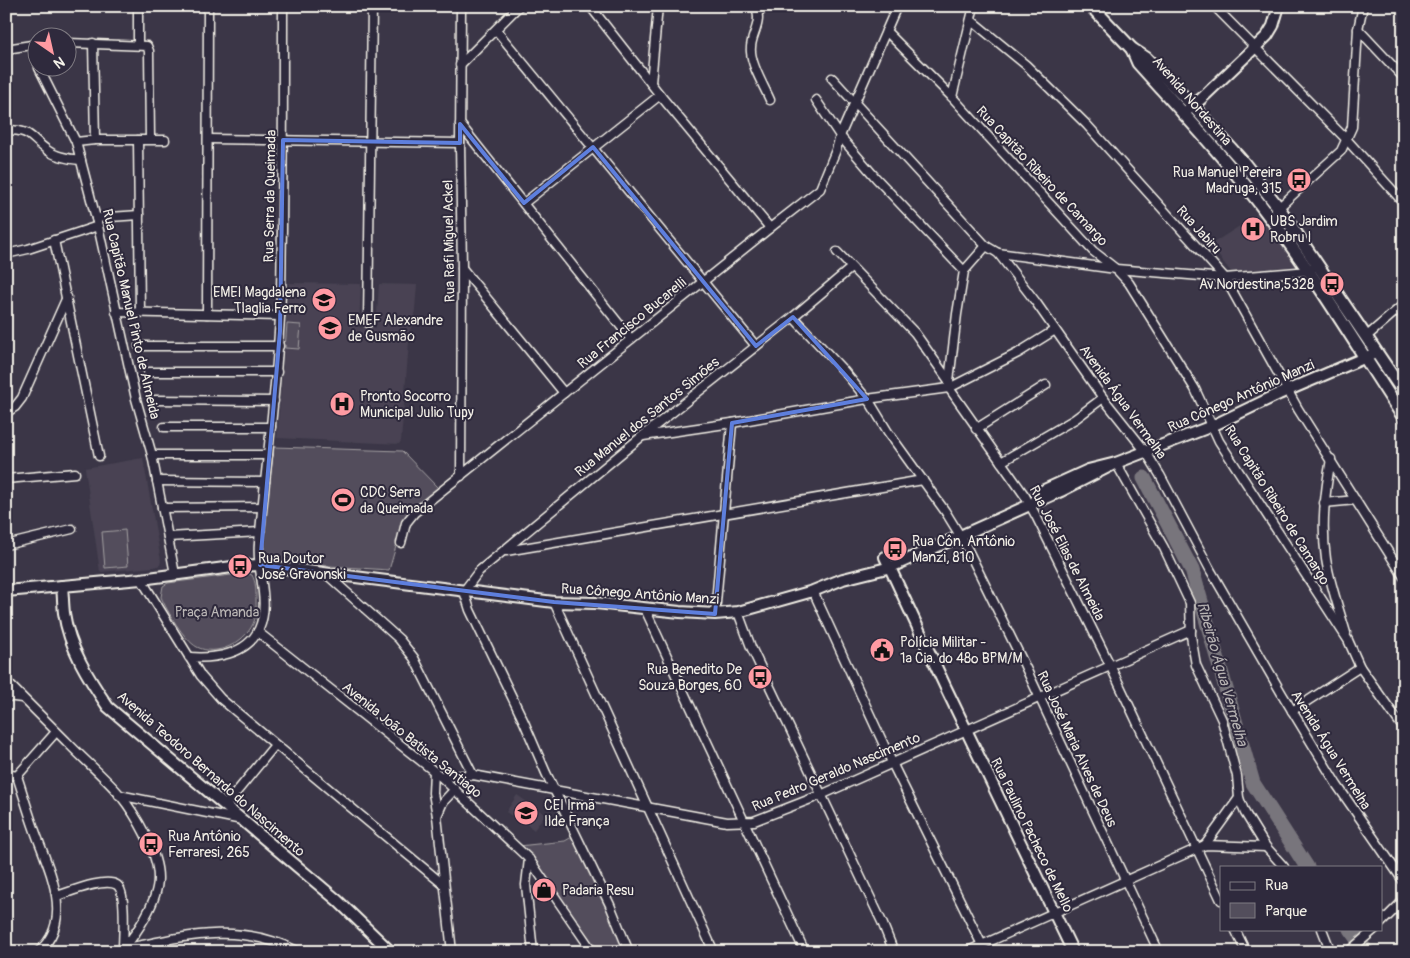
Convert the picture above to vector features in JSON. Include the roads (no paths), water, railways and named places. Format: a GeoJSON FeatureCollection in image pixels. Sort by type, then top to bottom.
{"type":"FeatureCollection","features":[{"type":"Feature","properties":{"kind":"main road","name":"Avenida Nordestina"},"geometry":{"type":"LineString","coordinates":[[1091,6],[1132,49],[1146,58],[1193,106],[1243,162],[1280,208],[1364,358],[1404,418]]}},
{"type":"Feature","properties":{"kind":"main road","name":"Avenida Nordestina"},"geometry":{"type":"LineString","coordinates":[[1132,49],[1138,63],[1239,177],[1269,216],[1314,268],[1366,337],[1404,394]]}},
{"type":"Feature","properties":{"kind":"street"},"geometry":{"type":"LineString","coordinates":[[138,6],[138,44]]}},
{"type":"Feature","properties":{"kind":"street"},"geometry":{"type":"LineString","coordinates":[[206,314],[208,6]]}},
{"type":"Feature","properties":{"kind":"street","name":"Rua Serra da Queimada"},"geometry":{"type":"LineString","coordinates":[[260,565],[258,552],[277,372],[280,316],[283,6]]}},
{"type":"Feature","properties":{"kind":"street"},"geometry":{"type":"LineString","coordinates":[[368,323],[372,6]]}},
{"type":"Feature","properties":{"kind":"street","name":"Rua Rafi Miguel Ackel"},"geometry":{"type":"LineString","coordinates":[[461,6],[461,476]]}},
{"type":"Feature","properties":{"kind":"street"},"geometry":{"type":"LineString","coordinates":[[460,65],[519,6]]}},
{"type":"Feature","properties":{"kind":"street"},"geometry":{"type":"LineString","coordinates":[[590,6],[660,95],[770,228]]}},
{"type":"Feature","properties":{"kind":"street"},"geometry":{"type":"LineString","coordinates":[[651,83],[658,6]]}},
{"type":"Feature","properties":{"kind":"street"},"geometry":{"type":"LineString","coordinates":[[767,6],[757,9],[759,21],[750,51],[752,60],[770,100]]}},
{"type":"Feature","properties":{"kind":"street","name":"Rua Francisco Bucarelli"},"geometry":{"type":"LineString","coordinates":[[401,543],[403,531],[409,518],[820,189],[831,165],[840,136],[897,6]]}},
{"type":"Feature","properties":{"kind":"street"},"geometry":{"type":"LineString","coordinates":[[952,97],[974,6]]}},
{"type":"Feature","properties":{"kind":"street"},"geometry":{"type":"LineString","coordinates":[[1214,6],[1347,140],[1404,202]]}},
{"type":"Feature","properties":{"kind":"street"},"geometry":{"type":"LineString","coordinates":[[1183,114],[1267,36],[1279,6]]}},
{"type":"Feature","properties":{"kind":"street"},"geometry":{"type":"LineString","coordinates":[[1269,216],[1341,151],[1347,140],[1352,127],[1358,29],[1363,6]]}},
{"type":"Feature","properties":{"kind":"street","name":"Rua Jabiru"},"geometry":{"type":"LineString","coordinates":[[971,20],[1031,69],[1087,125],[1225,278],[1288,390],[1404,577]]}},
{"type":"Feature","properties":{"kind":"street"},"geometry":{"type":"LineString","coordinates":[[1358,29],[1404,78]]}},
{"type":"Feature","properties":{"kind":"street"},"geometry":{"type":"LineString","coordinates":[[496,30],[756,346]]}},
{"type":"Feature","properties":{"kind":"street","name":"Rua Capitão Ribeiro de Camargo"},"geometry":{"type":"LineString","coordinates":[[886,31],[952,97],[1093,251],[1116,269],[1134,292],[1195,389],[1219,441],[1348,640],[1360,667],[1404,729]]}},
{"type":"Feature","properties":{"kind":"street"},"geometry":{"type":"LineString","coordinates":[[78,43],[138,44],[147,46],[149,50],[150,139]]}},
{"type":"Feature","properties":{"kind":"street"},"geometry":{"type":"LineString","coordinates":[[93,43],[95,140]]}},
{"type":"Feature","properties":{"kind":"street"},"geometry":{"type":"LineString","coordinates":[[6,49],[28,45]]}},
{"type":"Feature","properties":{"kind":"street","name":"Rua Capitão Manuel Pinto de Almeida"},"geometry":{"type":"LineString","coordinates":[[44,78],[76,142],[81,160],[98,226],[136,399],[158,481],[175,574]]}},
{"type":"Feature","properties":{"kind":"street","name":"Avenida Água Vermelha"},"geometry":{"type":"LineString","coordinates":[[832,78],[986,246],[998,253],[1103,398],[1146,452],[1211,572],[1292,711],[1366,829],[1404,882]]}},
{"type":"Feature","properties":{"kind":"street"},"geometry":{"type":"LineString","coordinates":[[524,203],[660,95]]}},
{"type":"Feature","properties":{"kind":"street"},"geometry":{"type":"LineString","coordinates":[[816,100],[840,136],[897,202],[964,271]]}},
{"type":"Feature","properties":{"kind":"street"},"geometry":{"type":"LineString","coordinates":[[460,124],[631,339]]}},
{"type":"Feature","properties":{"kind":"street"},"geometry":{"type":"LineString","coordinates":[[6,130],[19,130],[30,134],[47,150],[70,159],[81,160]]}},
{"type":"Feature","properties":{"kind":"street"},"geometry":{"type":"LineString","coordinates":[[208,139],[460,143]]}},
{"type":"Feature","properties":{"kind":"street"},"geometry":{"type":"LineString","coordinates":[[76,142],[95,140],[165,140]]}},
{"type":"Feature","properties":{"kind":"street"},"geometry":{"type":"LineString","coordinates":[[138,140],[140,311]]}},
{"type":"Feature","properties":{"kind":"street"},"geometry":{"type":"LineString","coordinates":[[96,218],[139,215]]}},
{"type":"Feature","properties":{"kind":"street"},"geometry":{"type":"LineString","coordinates":[[6,254],[28,249],[98,226]]}},
{"type":"Feature","properties":{"kind":"street"},"geometry":{"type":"LineString","coordinates":[[54,240],[99,456]]}},
{"type":"Feature","properties":{"kind":"street"},"geometry":{"type":"LineString","coordinates":[[949,384],[964,271],[986,246]]}},
{"type":"Feature","properties":{"kind":"street","name":"Rua José Elias de Almeida"},"geometry":{"type":"LineString","coordinates":[[837,252],[916,333],[976,429],[1029,504],[1110,665],[1220,898]]}},
{"type":"Feature","properties":{"kind":"street"},"geometry":{"type":"LineString","coordinates":[[998,253],[1116,269],[1225,278],[1314,268]]}},
{"type":"Feature","properties":{"kind":"street"},"geometry":{"type":"LineString","coordinates":[[462,268],[564,393]]}},
{"type":"Feature","properties":{"kind":"street","name":"Rua Manuel dos Santos Simões"},"geometry":{"type":"LineString","coordinates":[[464,591],[479,571],[641,437],[793,317],[851,268]]}},
{"type":"Feature","properties":{"kind":"street"},"geometry":{"type":"LineString","coordinates":[[6,413],[15,407],[22,398],[67,296]]}},
{"type":"Feature","properties":{"kind":"street"},"geometry":{"type":"LineString","coordinates":[[1366,337],[1404,304]]}},
{"type":"Feature","properties":{"kind":"street"},"geometry":{"type":"LineString","coordinates":[[116,312],[140,311],[280,316]]}},
{"type":"Feature","properties":{"kind":"street","name":"Rua José Maria Alves de Deus"},"geometry":{"type":"LineString","coordinates":[[793,317],[844,371],[868,400],[961,537],[1039,697],[1159,952]]}},
{"type":"Feature","properties":{"kind":"street"},"geometry":{"type":"LineString","coordinates":[[641,437],[868,400],[949,384],[1018,353],[1055,330]]}},
{"type":"Feature","properties":{"kind":"street"},"geometry":{"type":"LineString","coordinates":[[139,346],[278,346]]}},
{"type":"Feature","properties":{"kind":"street","name":"Rua Cônego Antônio Manzi"},"geometry":{"type":"LineString","coordinates":[[260,565],[554,602],[596,603],[715,614],[738,612],[814,591],[843,579],[890,568],[961,537],[1029,504],[1044,490],[1062,481],[1088,470],[1116,463],[1146,452],[1212,426],[1288,390],[1377,353]]}},
{"type":"Feature","properties":{"kind":"street"},"geometry":{"type":"LineString","coordinates":[[148,372],[277,372]]}},
{"type":"Feature","properties":{"kind":"street"},"geometry":{"type":"LineString","coordinates":[[976,429],[1046,385]]}},
{"type":"Feature","properties":{"kind":"street"},"geometry":{"type":"LineString","coordinates":[[1001,462],[1075,419],[1103,398]]}},
{"type":"Feature","properties":{"kind":"street"},"geometry":{"type":"LineString","coordinates":[[154,400],[274,402]]}},
{"type":"Feature","properties":{"kind":"street"},"geometry":{"type":"LineString","coordinates":[[715,614],[732,423]]}},
{"type":"Feature","properties":{"kind":"street"},"geometry":{"type":"LineString","coordinates":[[164,427],[271,427]]}},
{"type":"Feature","properties":{"kind":"street"},"geometry":{"type":"LineString","coordinates":[[152,455],[268,455]]}},
{"type":"Feature","properties":{"kind":"street"},"geometry":{"type":"LineString","coordinates":[[1331,459],[1323,522],[1326,558],[1348,640]]}},
{"type":"Feature","properties":{"kind":"street"},"geometry":{"type":"LineString","coordinates":[[1116,463],[1164,548],[1190,603],[1191,630],[1196,664],[1222,720],[1237,776],[1239,798],[1245,813],[1266,847],[1283,866]]}},
{"type":"Feature","properties":{"kind":"street"},"geometry":{"type":"LineString","coordinates":[[6,479],[75,473]]}},
{"type":"Feature","properties":{"kind":"street"},"geometry":{"type":"LineString","coordinates":[[504,551],[923,480]]}},
{"type":"Feature","properties":{"kind":"street"},"geometry":{"type":"LineString","coordinates":[[158,481],[265,482]]}},
{"type":"Feature","properties":{"kind":"street"},"geometry":{"type":"LineString","coordinates":[[1324,503],[1356,500]]}},
{"type":"Feature","properties":{"kind":"street"},"geometry":{"type":"LineString","coordinates":[[162,508],[262,507]]}},
{"type":"Feature","properties":{"kind":"street"},"geometry":{"type":"LineString","coordinates":[[6,545],[72,529]]}},
{"type":"Feature","properties":{"kind":"street"},"geometry":{"type":"LineString","coordinates":[[168,537],[260,532]]}},
{"type":"Feature","properties":{"kind":"street","name":"Rua Paulino Pacheco de Mello"},"geometry":{"type":"LineString","coordinates":[[885,557],[1073,952]]}},
{"type":"Feature","properties":{"kind":"street"},"geometry":{"type":"LineString","coordinates":[[6,592],[260,565],[263,600],[262,620],[258,632],[236,652],[202,658],[189,657]]}},
{"type":"Feature","properties":{"kind":"street"},"geometry":{"type":"LineString","coordinates":[[325,573],[399,639],[414,658],[473,775]]}},
{"type":"Feature","properties":{"kind":"street"},"geometry":{"type":"LineString","coordinates":[[141,579],[210,689],[444,886]]}},
{"type":"Feature","properties":{"kind":"street","name":"Avenida Teodoro Bernardo do Nascimento"},"geometry":{"type":"LineString","coordinates":[[62,586],[64,615],[70,638],[89,679],[108,707],[337,900],[391,952]]}},
{"type":"Feature","properties":{"kind":"street"},"geometry":{"type":"LineString","coordinates":[[464,591],[470,610],[616,917],[629,952]]}},
{"type":"Feature","properties":{"kind":"street"},"geometry":{"type":"LineString","coordinates":[[814,591],[892,763],[982,945]]}},
{"type":"Feature","properties":{"kind":"street"},"geometry":{"type":"LineString","coordinates":[[554,602],[714,952]]}},
{"type":"Feature","properties":{"kind":"street"},"geometry":{"type":"LineString","coordinates":[[645,609],[805,952]]}},
{"type":"Feature","properties":{"kind":"street"},"geometry":{"type":"LineString","coordinates":[[738,612],[751,647],[882,922],[894,952]]}},
{"type":"Feature","properties":{"kind":"street","name":"Rua Pedro Geraldo Nascimento"},"geometry":{"type":"LineString","coordinates":[[440,776],[473,775],[727,822],[754,821],[821,795],[1191,630]]}},
{"type":"Feature","properties":{"kind":"street","name":"Avenida João Batista Santiago"},"geometry":{"type":"LineString","coordinates":[[258,632],[434,770],[529,859],[592,952]]}},
{"type":"Feature","properties":{"kind":"street"},"geometry":{"type":"LineString","coordinates":[[1292,711],[1360,667]]}},
{"type":"Feature","properties":{"kind":"street"},"geometry":{"type":"LineString","coordinates":[[6,681],[119,795],[131,812],[150,847],[158,879],[155,896],[144,919],[122,951]]}},
{"type":"Feature","properties":{"kind":"street"},"geometry":{"type":"LineString","coordinates":[[6,696],[22,698]]}},
{"type":"Feature","properties":{"kind":"street"},"geometry":{"type":"LineString","coordinates":[[1394,714],[1404,719]]}},
{"type":"Feature","properties":{"kind":"street"},"geometry":{"type":"LineString","coordinates":[[17,776],[56,732]]}},
{"type":"Feature","properties":{"kind":"street"},"geometry":{"type":"LineString","coordinates":[[225,806],[275,745]]}},
{"type":"Feature","properties":{"kind":"street"},"geometry":{"type":"LineString","coordinates":[[434,770],[433,793],[452,952]]}},
{"type":"Feature","properties":{"kind":"street"},"geometry":{"type":"LineString","coordinates":[[6,774],[17,776]]}},
{"type":"Feature","properties":{"kind":"street"},"geometry":{"type":"LineString","coordinates":[[17,776],[57,896],[57,914],[54,927],[48,940],[38,952]]}},
{"type":"Feature","properties":{"kind":"street"},"geometry":{"type":"LineString","coordinates":[[437,816],[443,802],[455,789]]}},
{"type":"Feature","properties":{"kind":"street"},"geometry":{"type":"LineString","coordinates":[[119,795],[242,820]]}},
{"type":"Feature","properties":{"kind":"street"},"geometry":{"type":"LineString","coordinates":[[1205,845],[1239,798]]}},
{"type":"Feature","properties":{"kind":"street"},"geometry":{"type":"LineString","coordinates":[[966,952],[1196,848],[1205,845],[1266,847]]}},
{"type":"Feature","properties":{"kind":"street"},"geometry":{"type":"LineString","coordinates":[[529,859],[526,885],[533,952]]}},
{"type":"Feature","properties":{"kind":"street"},"geometry":{"type":"LineString","coordinates":[[57,896],[86,886],[103,883],[117,885],[123,895],[122,951]]}},
{"type":"Feature","properties":{"kind":"street"},"geometry":{"type":"LineString","coordinates":[[1382,922],[1404,900]]}},
{"type":"Feature","properties":{"kind":"street"},"geometry":{"type":"LineString","coordinates":[[1235,930],[1246,952]]}},
{"type":"Feature","properties":{"kind":"street"},"geometry":{"type":"LineString","coordinates":[[1322,930],[1331,952]]}},
{"type":"Feature","properties":{"kind":"street"},"geometry":{"type":"LineString","coordinates":[[1350,950],[1374,930]]}},
{"type":"Feature","properties":{"kind":"street"},"geometry":{"type":"LineString","coordinates":[[122,951],[188,935],[227,933],[260,938],[290,947],[299,952]]}},
{"type":"Feature","properties":{"kind":"waterway","name":"Ribeirão Água Vermelha"},"geometry":{"type":"LineString","coordinates":[[1144,478],[1192,570],[1253,783],[1306,866]]}},
{"type":"Feature","properties":{"kind":"waterway","name":"Ribeirão Água Vermelha"},"geometry":{"type":"LineString","coordinates":[[1351,930],[1367,952]]}},
{"type":"Feature","properties":{"kind":"place","name":"Rua Manuel Pereira Madruga, 315"},"geometry":{"type":"Point","coordinates":[1299,180]}},
{"type":"Feature","properties":{"kind":"place","name":"UBS Jardim Robru I"},"geometry":{"type":"Point","coordinates":[1253,229]}},
{"type":"Feature","properties":{"kind":"place","name":"Av.Nordestina,5328"},"geometry":{"type":"Point","coordinates":[1332,284]}},
{"type":"Feature","properties":{"kind":"place","name":"EMEI Magdalena Tlaglia Ferro"},"geometry":{"type":"Point","coordinates":[324,300]}},
{"type":"Feature","properties":{"kind":"place","name":"EMEF Alexandre de Gusmão"},"geometry":{"type":"Point","coordinates":[330,328]}},
{"type":"Feature","properties":{"kind":"place","name":"Pronto Socorro Municipal Julio Tupy"},"geometry":{"type":"Point","coordinates":[342,404]}},
{"type":"Feature","properties":{"kind":"place","name":"CDC Serra da Queimada"},"geometry":{"type":"Point","coordinates":[343,500]}},
{"type":"Feature","properties":{"kind":"place","name":"Rua Côn. Antônio Manzi, 810"},"geometry":{"type":"Point","coordinates":[895,549]}},
{"type":"Feature","properties":{"kind":"place","name":"Rua Doutor José Gravonski"},"geometry":{"type":"Point","coordinates":[240,566]}},
{"type":"Feature","properties":{"kind":"place","name":"Polícia Militar - 1ª Cia. do 48º BPM/M"},"geometry":{"type":"Point","coordinates":[882,650]}},
{"type":"Feature","properties":{"kind":"place","name":"Rua Benedito De Souza Borges, 60"},"geometry":{"type":"Point","coordinates":[760,677]}},
{"type":"Feature","properties":{"kind":"place","name":"CEI Irmã Ilde França"},"geometry":{"type":"Point","coordinates":[526,813]}},
{"type":"Feature","properties":{"kind":"place","name":"Rua Antônio Ferraresi, 265"},"geometry":{"type":"Point","coordinates":[151,844]}},
{"type":"Feature","properties":{"kind":"place","name":"Padaria Resu"},"geometry":{"type":"Point","coordinates":[544,890]}},
{"type":"Feature","properties":{"kind":"park label","name":"Praça Amanda"},"geometry":{"type":"Point","coordinates":[217,612]}}]}
